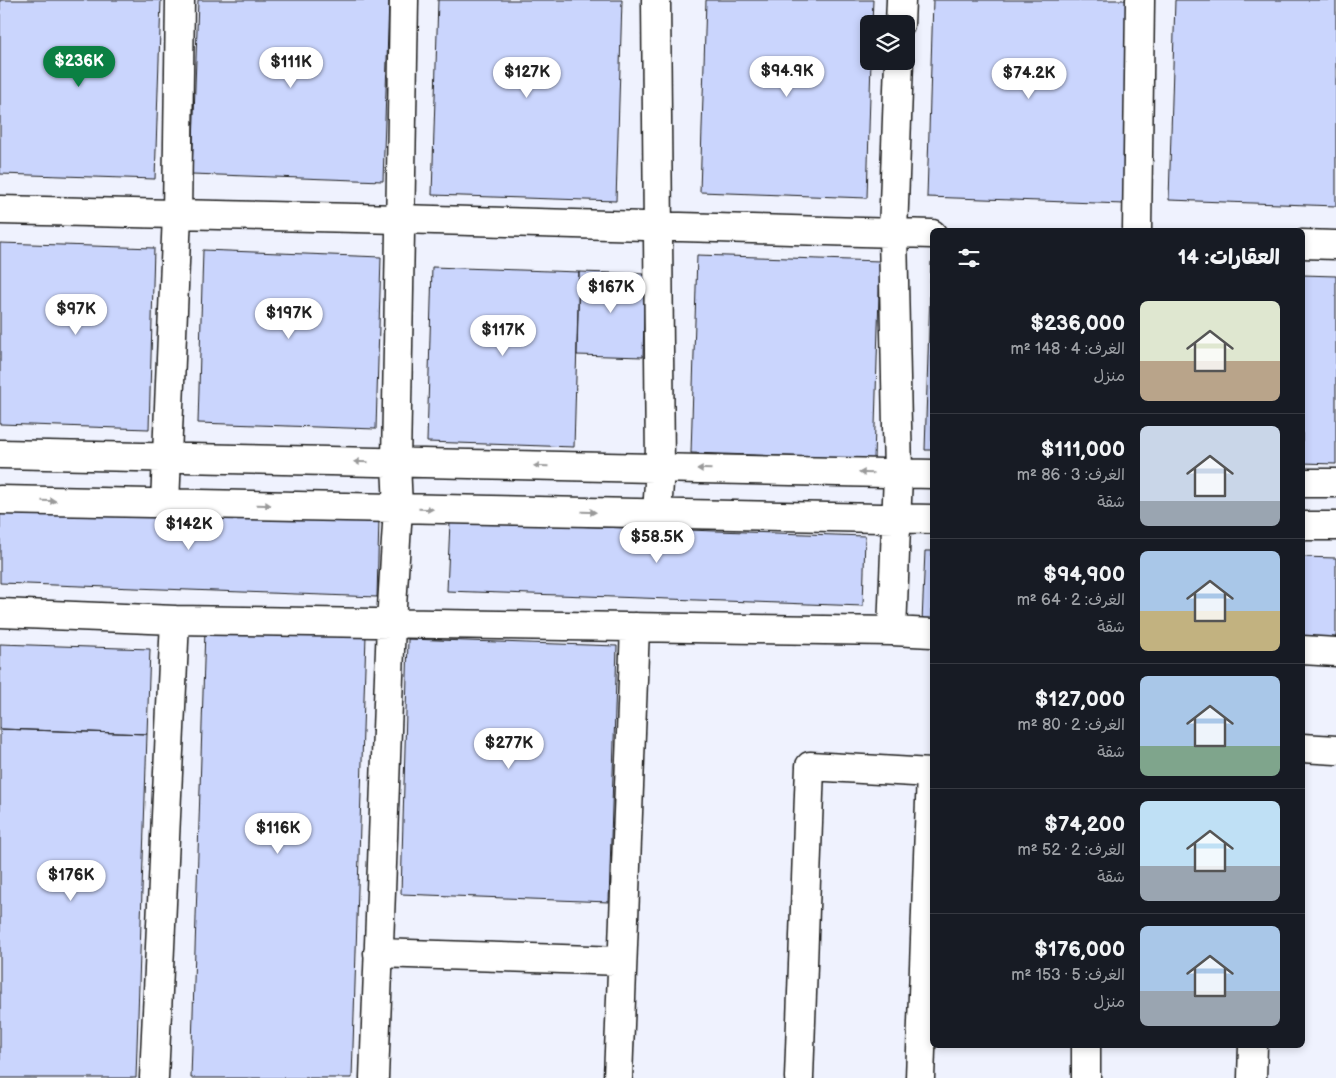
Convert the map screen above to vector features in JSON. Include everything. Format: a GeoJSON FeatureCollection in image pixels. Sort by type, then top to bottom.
{"type":"FeatureCollection","features":[{"type":"Feature","properties":{"kind":"street"},"geometry":{"type":"LineString","coordinates":[[165,504],[176,214],[180,0]]}},
{"type":"Feature","properties":{"kind":"street"},"geometry":{"type":"LineString","coordinates":[[374,1078],[391,623],[398,508],[396,463],[404,0]]}},
{"type":"Feature","properties":{"kind":"street"},"geometry":{"type":"LineString","coordinates":[[656,0],[660,468],[657,513]]}},
{"type":"Feature","properties":{"kind":"street"},"geometry":{"type":"LineString","coordinates":[[900,15],[901,0]]}},
{"type":"Feature","properties":{"kind":"street"},"geometry":{"type":"LineString","coordinates":[[1137,228],[1140,0]]}},
{"type":"Feature","properties":{"kind":"street"},"geometry":{"type":"LineString","coordinates":[[892,631],[898,474],[893,233],[899,70]]}},
{"type":"Feature","properties":{"kind":"street"},"geometry":{"type":"LineString","coordinates":[[0,210],[930,234]]}},
{"type":"Feature","properties":{"kind":"street"},"geometry":{"type":"LineString","coordinates":[[1305,244],[1336,245]]}},
{"type":"Feature","properties":{"kind":"street"},"geometry":{"type":"LineString","coordinates":[[0,454],[930,474]]}},
{"type":"Feature","properties":{"kind":"street"},"geometry":{"type":"LineString","coordinates":[[1305,483],[1336,483]]}},
{"type":"Feature","properties":{"kind":"street"},"geometry":{"type":"LineString","coordinates":[[0,500],[930,519]]}},
{"type":"Feature","properties":{"kind":"street"},"geometry":{"type":"LineString","coordinates":[[1305,526],[1336,526]]}},
{"type":"Feature","properties":{"kind":"street"},"geometry":{"type":"LineString","coordinates":[[0,613],[175,620],[930,633]]}},
{"type":"Feature","properties":{"kind":"street"},"geometry":{"type":"LineString","coordinates":[[154,1078],[175,620]]}},
{"type":"Feature","properties":{"kind":"street"},"geometry":{"type":"LineString","coordinates":[[618,1078],[635,627]]}},
{"type":"Feature","properties":{"kind":"street"},"geometry":{"type":"LineString","coordinates":[[1305,650],[1336,652]]}},
{"type":"Feature","properties":{"kind":"street"},"geometry":{"type":"LineString","coordinates":[[1305,748],[1336,750]]}},
{"type":"Feature","properties":{"kind":"street"},"geometry":{"type":"LineString","coordinates":[[799,1078],[810,766],[930,773]]}},
{"type":"Feature","properties":{"kind":"street"},"geometry":{"type":"LineString","coordinates":[[920,1078],[930,801]]}},
{"type":"Feature","properties":{"kind":"street"},"geometry":{"type":"LineString","coordinates":[[378,954],[622,961]]}},
{"type":"Feature","properties":{"kind":"street"},"geometry":{"type":"LineString","coordinates":[[1086,1048],[1086,1078]]}},
{"type":"Feature","properties":{"kind":"street"},"geometry":{"type":"LineString","coordinates":[[1252,1078],[1254,1048]]}},
{"type":"Feature","properties":{"kind":"building"},"geometry":{"type":"Polygon","coordinates":[[[0,0],[161,0],[155,179],[0,174],[0,0]]]}},
{"type":"Feature","properties":{"kind":"building"},"geometry":{"type":"Polygon","coordinates":[[[198,0],[389,0],[383,181],[192,174],[198,0]]]}},
{"type":"Feature","properties":{"kind":"building"},"geometry":{"type":"Polygon","coordinates":[[[438,0],[622,0],[616,201],[432,195],[438,0]]]}},
{"type":"Feature","properties":{"kind":"building"},"geometry":{"type":"Polygon","coordinates":[[[706,0],[873,0],[872,15],[860,15],[860,70],[871,70],[867,198],[700,192],[706,0]]]}},
{"type":"Feature","properties":{"kind":"building"},"geometry":{"type":"Polygon","coordinates":[[[933,0],[1130,0],[1124,204],[927,197],[933,0]]]}},
{"type":"Feature","properties":{"kind":"building"},"geometry":{"type":"Polygon","coordinates":[[[1175,0],[1336,0],[1336,206],[1169,200],[1175,0]]]}},
{"type":"Feature","properties":{"kind":"building"},"geometry":{"type":"Polygon","coordinates":[[[0,243],[154,248],[149,429],[0,424],[0,243]]]}},
{"type":"Feature","properties":{"kind":"building"},"geometry":{"type":"Polygon","coordinates":[[[203,250],[381,257],[376,429],[198,423],[203,250]]]}},
{"type":"Feature","properties":{"kind":"building"},"geometry":{"type":"Polygon","coordinates":[[[697,255],[880,261],[874,459],[691,453],[697,255]]]}},
{"type":"Feature","properties":{"kind":"building"},"geometry":{"type":"Polygon","coordinates":[[[432,267],[579,272],[574,447],[427,442],[432,267]]]}},
{"type":"Feature","properties":{"kind":"building"},"geometry":{"type":"Polygon","coordinates":[[[579,272],[645,274],[643,357],[577,355],[579,272]]]}},
{"type":"Feature","properties":{"kind":"building"},"geometry":{"type":"Polygon","coordinates":[[[1305,275],[1336,276],[1336,464],[1305,463],[1305,275]]]}},
{"type":"Feature","properties":{"kind":"building"},"geometry":{"type":"Polygon","coordinates":[[[930,293],[930,450],[925,450],[930,293]]]}},
{"type":"Feature","properties":{"kind":"building"},"geometry":{"type":"Polygon","coordinates":[[[0,505],[379,518],[377,597],[0,583],[0,505]]]}},
{"type":"Feature","properties":{"kind":"building"},"geometry":{"type":"Polygon","coordinates":[[[450,522],[865,536],[863,606],[447,591],[450,522]]]}},
{"type":"Feature","properties":{"kind":"building"},"geometry":{"type":"Polygon","coordinates":[[[925,551],[930,551],[930,622],[922,622],[925,551]]]}},
{"type":"Feature","properties":{"kind":"building"},"geometry":{"type":"Polygon","coordinates":[[[1305,557],[1336,558],[1336,640],[1305,638],[1305,557]]]}},
{"type":"Feature","properties":{"kind":"building"},"geometry":{"type":"Polygon","coordinates":[[[205,629],[366,635],[352,1078],[191,1078],[205,629]]]}},
{"type":"Feature","properties":{"kind":"building"},"geometry":{"type":"Polygon","coordinates":[[[408,639],[617,646],[609,902],[401,894],[408,639]]]}},
{"type":"Feature","properties":{"kind":"building"},"geometry":{"type":"Polygon","coordinates":[[[0,644],[150,649],[147,734],[0,729],[0,644]]]}},
{"type":"Feature","properties":{"kind":"building"},"geometry":{"type":"Polygon","coordinates":[[[0,729],[147,734],[136,1078],[0,1078],[0,729]]]}}]}
